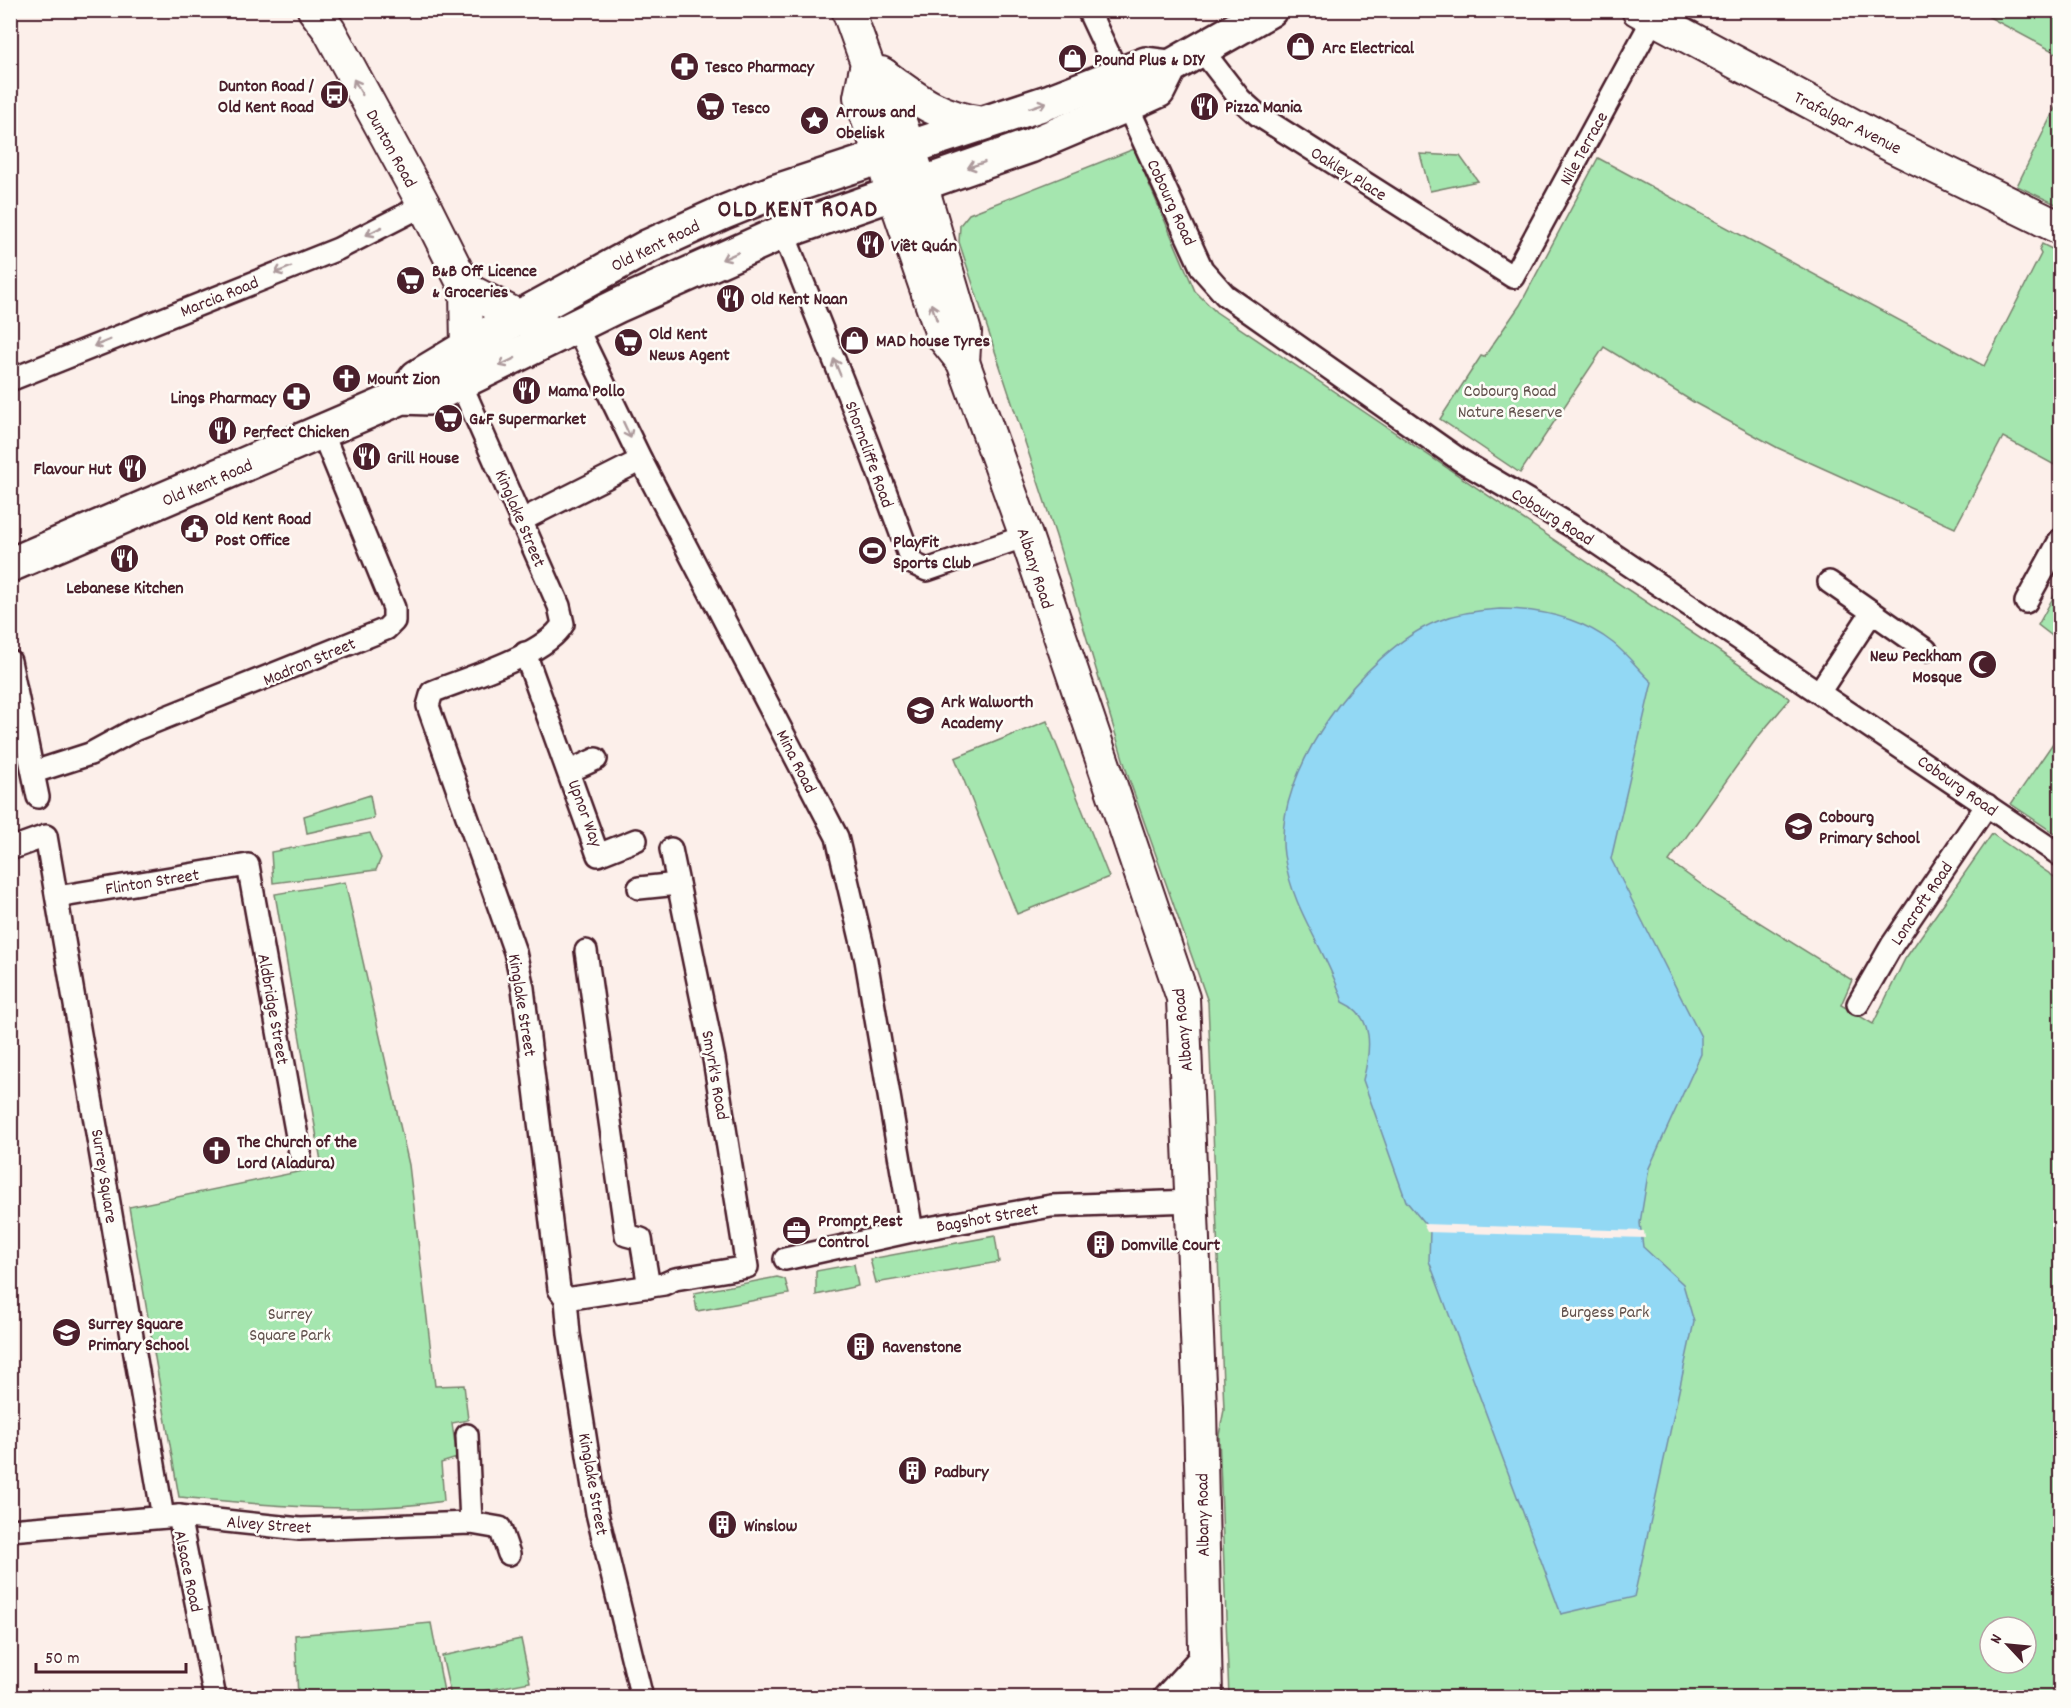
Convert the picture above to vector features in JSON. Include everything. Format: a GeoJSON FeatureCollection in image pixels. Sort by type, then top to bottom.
{"type":"FeatureCollection","features":[{"type":"Feature","properties":{"kind":"highway","name":"Old Kent Road"},"geometry":{"type":"LineString","coordinates":[[10,565],[402,397],[429,398],[568,330],[783,232],[1030,146],[1123,91],[1146,64],[1170,67],[1270,10]]}},
{"type":"Feature","properties":{"kind":"highway","name":"Old Kent Road"},"geometry":{"type":"LineString","coordinates":[[402,397],[417,376],[467,347],[649,246],[722,213],[774,192],[983,123],[1123,91]]}},
{"type":"Feature","properties":{"kind":"main road","name":"Dunton Road"},"geometry":{"type":"LineString","coordinates":[[314,10],[329,30],[424,205],[466,289],[467,347]]}},
{"type":"Feature","properties":{"kind":"main road"},"geometry":{"type":"LineString","coordinates":[[848,10],[875,69],[927,107],[960,120],[983,123]]}},
{"type":"Feature","properties":{"kind":"main road","name":"Trafalgar Avenue"},"geometry":{"type":"LineString","coordinates":[[1646,15],[1892,146],[2061,228]]}},
{"type":"Feature","properties":{"kind":"main road","name":"Albany Road"},"geometry":{"type":"LineString","coordinates":[[875,69],[860,97],[895,152],[907,188],[965,332],[963,362],[1026,536],[1183,998],[1193,1201],[1206,1698]]}},
{"type":"Feature","properties":{"kind":"main road"},"geometry":{"type":"LineString","coordinates":[[466,289],[519,318],[568,330]]}},
{"type":"Feature","properties":{"kind":"street","name":"Cobourg Road"},"geometry":{"type":"LineString","coordinates":[[1088,10],[1202,269],[1210,282],[1225,295],[1460,460],[1570,525],[2061,855]]}},
{"type":"Feature","properties":{"kind":"street","name":"Nile Terrace"},"geometry":{"type":"LineString","coordinates":[[1513,277],[1646,15]]}},
{"type":"Feature","properties":{"kind":"street","name":"Oakley Place"},"geometry":{"type":"LineString","coordinates":[[1202,50],[1234,91],[1258,115],[1513,277]]}},
{"type":"Feature","properties":{"kind":"street","name":"Marcia Road"},"geometry":{"type":"LineString","coordinates":[[10,380],[338,249],[424,205]]}},
{"type":"Feature","properties":{"kind":"street","name":"Shorncliffe Road"},"geometry":{"type":"LineString","coordinates":[[783,232],[867,442],[912,563],[927,570],[1026,536]]}},
{"type":"Feature","properties":{"kind":"street","name":"Mina Road"},"geometry":{"type":"LineString","coordinates":[[568,330],[641,460],[837,837],[866,960],[912,1231]]}},
{"type":"Feature","properties":{"kind":"street","name":"Kinglake Street"},"geometry":{"type":"LineString","coordinates":[[461,384],[559,606],[563,624],[557,635],[525,653],[432,692],[428,706],[515,952],[523,988],[559,1289],[566,1299],[569,1334],[597,1513],[642,1698]]}},
{"type":"Feature","properties":{"kind":"street","name":"Madron Street"},"geometry":{"type":"LineString","coordinates":[[34,772],[90,754],[134,730],[386,629],[394,621],[394,608],[322,432]]}},
{"type":"Feature","properties":{"kind":"street"},"geometry":{"type":"LineString","coordinates":[[520,521],[641,460]]}},
{"type":"Feature","properties":{"kind":"street"},"geometry":{"type":"LineString","coordinates":[[2026,602],[2061,540]]}},
{"type":"Feature","properties":{"kind":"street"},"geometry":{"type":"LineString","coordinates":[[1829,582],[1926,650]]}},
{"type":"Feature","properties":{"kind":"street"},"geometry":{"type":"LineString","coordinates":[[1820,691],[1872,612]]}},
{"type":"Feature","properties":{"kind":"street","name":"Upnor Way"},"geometry":{"type":"LineString","coordinates":[[525,653],[570,771],[598,855],[636,840]]}},
{"type":"Feature","properties":{"kind":"street"},"geometry":{"type":"LineString","coordinates":[[10,661],[38,797]]}},
{"type":"Feature","properties":{"kind":"street","name":"Upnor Way"},"geometry":{"type":"LineString","coordinates":[[570,771],[596,759]]}},
{"type":"Feature","properties":{"kind":"street","name":"Loncroft Road"},"geometry":{"type":"LineString","coordinates":[[1858,1004],[1892,945],[1987,805]]}},
{"type":"Feature","properties":{"kind":"street","name":"Surrey Square"},"geometry":{"type":"LineString","coordinates":[[10,849],[46,836],[171,1516]]}},
{"type":"Feature","properties":{"kind":"street","name":"Smyrk's Road"},"geometry":{"type":"LineString","coordinates":[[648,1287],[675,1279],[747,1267],[714,1059],[671,849]]}},
{"type":"Feature","properties":{"kind":"street","name":"Flinton Street"},"geometry":{"type":"LineString","coordinates":[[57,897],[248,865]]}},
{"type":"Feature","properties":{"kind":"street","name":"Aldbridge Street"},"geometry":{"type":"LineString","coordinates":[[248,865],[300,1153]]}},
{"type":"Feature","properties":{"kind":"street"},"geometry":{"type":"LineString","coordinates":[[639,888],[678,884]]}},
{"type":"Feature","properties":{"kind":"street"},"geometry":{"type":"LineString","coordinates":[[566,1299],[648,1287],[641,1239],[626,1235],[586,951]]}},
{"type":"Feature","properties":{"kind":"street","name":"Bagshot Street"},"geometry":{"type":"LineString","coordinates":[[785,1259],[912,1231],[1051,1206],[1193,1201]]}},
{"type":"Feature","properties":{"kind":"street"},"geometry":{"type":"LineString","coordinates":[[467,1435],[471,1523]]}},
{"type":"Feature","properties":{"kind":"street","name":"Alvey Street"},"geometry":{"type":"LineString","coordinates":[[10,1530],[171,1516],[300,1528],[471,1523],[500,1527],[509,1554]]}},
{"type":"Feature","properties":{"kind":"street","name":"Alsace Road"},"geometry":{"type":"LineString","coordinates":[[171,1516],[215,1698]]}},
{"type":"Feature","properties":{"kind":"street"},"geometry":{"type":"LineString","coordinates":[[1167,1698],[1205,1656]]}},
{"type":"Feature","properties":{"kind":"green space"},"geometry":{"type":"Polygon","coordinates":[[[1978,11],[2060,11],[2060,55],[1978,11]]]}},
{"type":"Feature","properties":{"kind":"green space"},"geometry":{"type":"Polygon","coordinates":[[[2060,98],[2060,206],[2017,186],[2060,98]]]}},
{"type":"Feature","properties":{"kind":"green space","name":"Burgess Park"},"geometry":{"type":"Polygon","coordinates":[[[1134,149],[1195,291],[1216,312],[1790,699],[1756,739],[1669,861],[1717,896],[1852,980],[1841,1005],[1873,1024],[1905,959],[1992,834],[2060,881],[2060,1697],[1229,1697],[1219,1435],[1224,1410],[1208,1002],[1129,779],[1056,536],[959,242],[960,225],[969,214],[1134,149]]]}},
{"type":"Feature","properties":{"kind":"green space"},"geometry":{"type":"Polygon","coordinates":[[[1420,154],[1460,156],[1478,181],[1430,191],[1420,154]]]}},
{"type":"Feature","properties":{"kind":"green space","name":"Cobourg Road Nature Reserve"},"geometry":{"type":"Polygon","coordinates":[[[1598,158],[1984,366],[2041,254],[2039,250],[2042,244],[2060,253],[2060,468],[2003,437],[1955,528],[1778,448],[1695,403],[1604,347],[1520,473],[1440,419],[1481,356],[1484,357],[1520,305],[1598,158]]]}},
{"type":"Feature","properties":{"kind":"green space"},"geometry":{"type":"Polygon","coordinates":[[[2060,585],[2060,642],[2038,625],[2060,585]]]}},
{"type":"Feature","properties":{"kind":"green space"},"geometry":{"type":"Polygon","coordinates":[[[1047,721],[1109,877],[1017,914],[955,758],[1047,721]]]}},
{"type":"Feature","properties":{"kind":"green space"},"geometry":{"type":"Polygon","coordinates":[[[2060,733],[2060,837],[2011,804],[2060,733]]]}},
{"type":"Feature","properties":{"kind":"green space"},"geometry":{"type":"Polygon","coordinates":[[[370,795],[374,818],[307,833],[304,816],[370,795]]]}},
{"type":"Feature","properties":{"kind":"green space"},"geometry":{"type":"Polygon","coordinates":[[[370,833],[381,858],[376,870],[273,883],[271,852],[370,833]]]}},
{"type":"Feature","properties":{"kind":"green space","name":"Surrey Square Park"},"geometry":{"type":"Polygon","coordinates":[[[345,882],[409,1165],[435,1386],[464,1385],[468,1420],[452,1423],[457,1458],[441,1463],[444,1501],[345,1508],[179,1497],[129,1207],[322,1167],[275,894],[345,882]]]}},
{"type":"Feature","properties":{"kind":"green space"},"geometry":{"type":"Polygon","coordinates":[[[995,1236],[999,1262],[876,1283],[870,1259],[995,1236]]]}},
{"type":"Feature","properties":{"kind":"green space"},"geometry":{"type":"Polygon","coordinates":[[[854,1264],[858,1286],[816,1295],[816,1271],[854,1264]]]}},
{"type":"Feature","properties":{"kind":"green space"},"geometry":{"type":"Polygon","coordinates":[[[777,1277],[785,1279],[789,1294],[697,1311],[694,1293],[777,1277]]]}},
{"type":"Feature","properties":{"kind":"green space"},"geometry":{"type":"Polygon","coordinates":[[[431,1623],[445,1697],[298,1697],[295,1635],[431,1623]]]}},
{"type":"Feature","properties":{"kind":"green space"},"geometry":{"type":"Polygon","coordinates":[[[521,1639],[530,1682],[451,1697],[442,1656],[521,1639]]]}},
{"type":"Feature","properties":{"kind":"water"},"geometry":{"type":"Polygon","coordinates":[[[1500,609],[1544,613],[1587,627],[1618,647],[1652,682],[1611,859],[1701,1037],[1701,1054],[1649,1168],[1640,1223],[1643,1247],[1683,1284],[1694,1322],[1634,1597],[1561,1614],[1429,1261],[1430,1230],[1406,1201],[1363,1080],[1369,1046],[1366,1025],[1353,1008],[1343,1002],[1328,964],[1302,913],[1288,876],[1284,855],[1284,823],[1293,788],[1308,753],[1329,718],[1354,686],[1381,658],[1410,636],[1438,621],[1469,612],[1500,609]]]}},
{"type":"Feature","properties":{"kind":"pier"},"geometry":{"type":"Polygon","coordinates":[[[1423,1224],[1644,1231],[1645,1238],[1427,1232],[1423,1224]]]}},
{"type":"Feature","properties":{"kind":"place","name":"Arc Electrical"},"geometry":{"type":"Point","coordinates":[1301,47]}},
{"type":"Feature","properties":{"kind":"place","name":"Pound Plus & DIY"},"geometry":{"type":"Point","coordinates":[1073,59]}},
{"type":"Feature","properties":{"kind":"place","name":"Tesco Pharmacy"},"geometry":{"type":"Point","coordinates":[684,66]}},
{"type":"Feature","properties":{"kind":"place","name":"Dunton Road / Old Kent Road"},"geometry":{"type":"Point","coordinates":[335,95]}},
{"type":"Feature","properties":{"kind":"place","name":"Pizza Mania"},"geometry":{"type":"Point","coordinates":[1204,106]}},
{"type":"Feature","properties":{"kind":"place","name":"Tesco"},"geometry":{"type":"Point","coordinates":[711,107]}},
{"type":"Feature","properties":{"kind":"place","name":"Arrows and Obelisk"},"geometry":{"type":"Point","coordinates":[815,121]}},
{"type":"Feature","properties":{"kind":"place","name":"Viêt Quán"},"geometry":{"type":"Point","coordinates":[870,245]}},
{"type":"Feature","properties":{"kind":"place","name":"B&B Off Licence & Groceries"},"geometry":{"type":"Point","coordinates":[411,280]}},
{"type":"Feature","properties":{"kind":"place","name":"Old Kent Naan"},"geometry":{"type":"Point","coordinates":[730,298]}},
{"type":"Feature","properties":{"kind":"place","name":"MAD house Tyres"},"geometry":{"type":"Point","coordinates":[855,340]}},
{"type":"Feature","properties":{"kind":"place","name":"Old Kent News Agent"},"geometry":{"type":"Point","coordinates":[628,343]}},
{"type":"Feature","properties":{"kind":"place","name":"Mount Zion"},"geometry":{"type":"Point","coordinates":[346,378]}},
{"type":"Feature","properties":{"kind":"place","name":"Mama Pollo"},"geometry":{"type":"Point","coordinates":[527,390]}},
{"type":"Feature","properties":{"kind":"place","name":"Lings Pharmacy"},"geometry":{"type":"Point","coordinates":[297,397]}},
{"type":"Feature","properties":{"kind":"place","name":"G&F Supermarket"},"geometry":{"type":"Point","coordinates":[448,418]}},
{"type":"Feature","properties":{"kind":"place","name":"Perfect Chicken"},"geometry":{"type":"Point","coordinates":[222,431]}},
{"type":"Feature","properties":{"kind":"place","name":"Grill House"},"geometry":{"type":"Point","coordinates":[366,457]}},
{"type":"Feature","properties":{"kind":"place","name":"Flavour Hut"},"geometry":{"type":"Point","coordinates":[133,468]}},
{"type":"Feature","properties":{"kind":"place","name":"Old Kent Road Post Office"},"geometry":{"type":"Point","coordinates":[194,528]}},
{"type":"Feature","properties":{"kind":"place","name":"PlayFit Sports Club"},"geometry":{"type":"Point","coordinates":[872,551]}},
{"type":"Feature","properties":{"kind":"place","name":"Lebanese Kitchen"},"geometry":{"type":"Point","coordinates":[125,558]}},
{"type":"Feature","properties":{"kind":"place","name":"New Peckham Mosque"},"geometry":{"type":"Point","coordinates":[1983,665]}},
{"type":"Feature","properties":{"kind":"place","name":"Ark Walworth Academy"},"geometry":{"type":"Point","coordinates":[920,711]}},
{"type":"Feature","properties":{"kind":"place","name":"Cobourg Primary School"},"geometry":{"type":"Point","coordinates":[1798,826]}},
{"type":"Feature","properties":{"kind":"place","name":"The Church of the Lord (Aladura)"},"geometry":{"type":"Point","coordinates":[216,1151]}},
{"type":"Feature","properties":{"kind":"place","name":"Prompt Pest Control"},"geometry":{"type":"Point","coordinates":[797,1230]}},
{"type":"Feature","properties":{"kind":"place","name":"Domville Court"},"geometry":{"type":"Point","coordinates":[1100,1244]}},
{"type":"Feature","properties":{"kind":"place","name":"Surrey Square Primary School"},"geometry":{"type":"Point","coordinates":[67,1333]}},
{"type":"Feature","properties":{"kind":"place","name":"Ravenstone"},"geometry":{"type":"Point","coordinates":[861,1346]}},
{"type":"Feature","properties":{"kind":"place","name":"Padbury"},"geometry":{"type":"Point","coordinates":[913,1471]}},
{"type":"Feature","properties":{"kind":"place","name":"Winslow"},"geometry":{"type":"Point","coordinates":[723,1525]}},
{"type":"Feature","properties":{"kind":"district","name":"OLD KENT ROAD"},"geometry":{"type":"Point","coordinates":[798,208]}}]}
